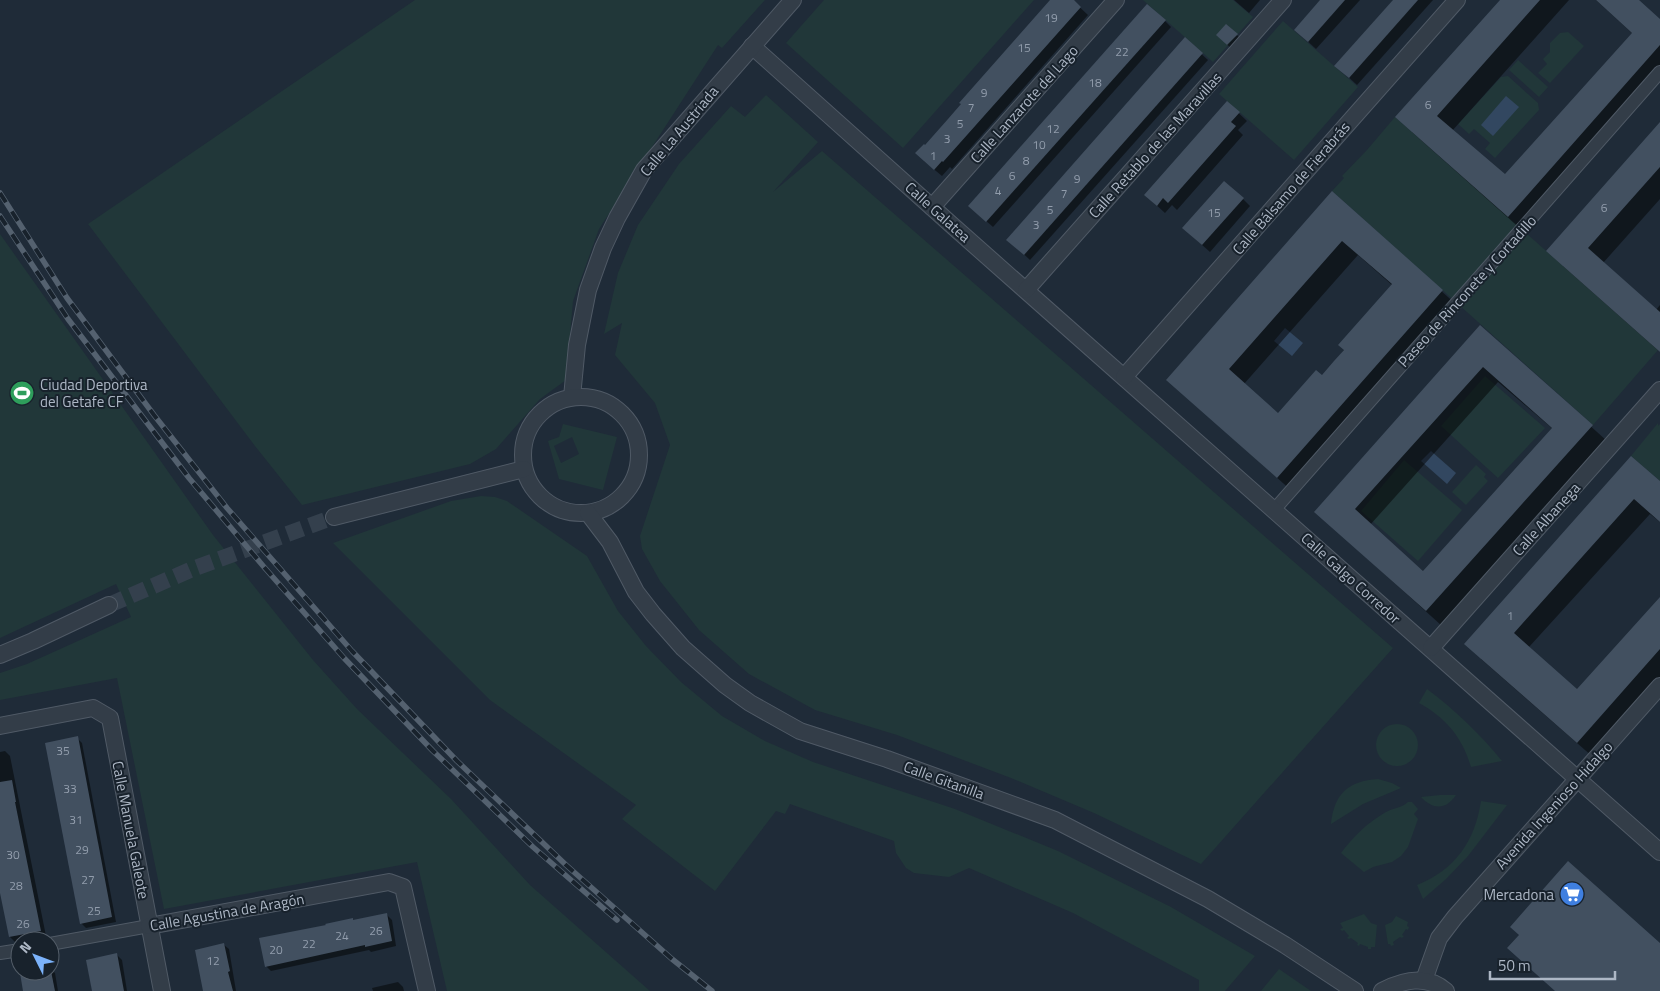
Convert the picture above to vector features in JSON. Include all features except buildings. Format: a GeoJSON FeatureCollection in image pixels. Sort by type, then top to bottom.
{"type":"FeatureCollection","features":[{"type":"Feature","properties":{"kind":"street","name":"Calle La Austriada"},"geometry":{"type":"LineString","coordinates":[[572,397],[577,344],[588,290],[602,248],[616,218],[644,170],[793,0]]}},
{"type":"Feature","properties":{"kind":"street","name":"Calle Lanzarote del Lago"},"geometry":{"type":"LineString","coordinates":[[932,207],[1116,0]]}},
{"type":"Feature","properties":{"kind":"street","name":"Calle Retablo de las Maravillas"},"geometry":{"type":"LineString","coordinates":[[1026,290],[1284,0]]}},
{"type":"Feature","properties":{"kind":"street","name":"Calle Bálsamo de Fierabrás"},"geometry":{"type":"LineString","coordinates":[[1124,377],[1457,0]]}},
{"type":"Feature","properties":{"kind":"street","name":"Calle Galatea"},"geometry":{"type":"LineString","coordinates":[[752,46],[1124,377]]}},
{"type":"Feature","properties":{"kind":"street","name":"Paseo de Rinconete y Cortadillo"},"geometry":{"type":"LineString","coordinates":[[1274,510],[1660,72]]}},
{"type":"Feature","properties":{"kind":"street","name":"Calle Galgo Corredor"},"geometry":{"type":"LineString","coordinates":[[1124,377],[1660,852]]}},
{"type":"Feature","properties":{"kind":"street","name":"Calle Albanega"},"geometry":{"type":"LineString","coordinates":[[1431,648],[1660,390]]}},
{"type":"Feature","properties":{"kind":"street"},"geometry":{"type":"LineString","coordinates":[[572,397],[600,400],[619,410],[632,426],[639,450],[637,470],[633,482],[620,498],[607,507],[588,513],[564,511],[546,501],[530,484],[524,469],[524,445],[530,426],[537,416],[553,404],[572,397]]}},
{"type":"Feature","properties":{"kind":"street"},"geometry":{"type":"LineString","coordinates":[[334,517],[524,469]]}},
{"type":"Feature","properties":{"kind":"street","name":"Calle Gitanilla"},"geometry":{"type":"LineString","coordinates":[[588,513],[610,542],[636,592],[653,614],[684,648],[725,685],[750,704],[800,731],[887,759],[1055,820],[1208,899],[1285,945],[1355,991]]}},
{"type":"Feature","properties":{"kind":"street"},"geometry":{"type":"LineString","coordinates":[[0,655],[33,642],[109,605]]}},
{"type":"Feature","properties":{"kind":"street","name":"Avenida Ingenioso Hidalgo"},"geometry":{"type":"LineString","coordinates":[[1424,980],[1439,938],[1455,917],[1660,686]]}},
{"type":"Feature","properties":{"kind":"street","name":"Calle Manuela Galeote"},"geometry":{"type":"LineString","coordinates":[[0,726],[93,708],[110,718],[162,991]]}},
{"type":"Feature","properties":{"kind":"street","name":"Calle Agustina de Aragón"},"geometry":{"type":"LineString","coordinates":[[60,942],[389,882],[403,887],[426,991]]}},
{"type":"Feature","properties":{"kind":"street"},"geometry":{"type":"LineString","coordinates":[[1382,991],[1405,981],[1424,980],[1446,991]]}},
{"type":"Feature","properties":{"kind":"green space"},"geometry":{"type":"Polygon","coordinates":[[[415,0],[765,0],[722,48],[718,45],[599,229],[573,301],[566,380],[540,399],[496,449],[470,464],[302,505],[255,446],[88,224],[415,0]]]}},
{"type":"Feature","properties":{"kind":"green space"},"geometry":{"type":"Polygon","coordinates":[[[824,0],[1034,0],[903,148],[786,43],[824,0]]]}},
{"type":"Feature","properties":{"kind":"green space"},"geometry":{"type":"Polygon","coordinates":[[[1143,0],[1233,0],[1253,17],[1213,62],[1143,0]]]}},
{"type":"Feature","properties":{"kind":"green space"},"geometry":{"type":"Polygon","coordinates":[[[1283,21],[1358,87],[1294,160],[1219,94],[1283,21]]]}},
{"type":"Feature","properties":{"kind":"green space"},"geometry":{"type":"Polygon","coordinates":[[[1568,32],[1584,46],[1550,83],[1538,73],[1547,64],[1543,59],[1550,52],[1550,43],[1560,33],[1568,32]]]}},
{"type":"Feature","properties":{"kind":"green space"},"geometry":{"type":"Polygon","coordinates":[[[1518,60],[1548,87],[1539,97],[1509,70],[1518,60]]]}},
{"type":"Feature","properties":{"kind":"green space"},"geometry":{"type":"Polygon","coordinates":[[[1508,76],[1538,103],[1539,110],[1495,158],[1485,149],[1490,143],[1474,129],[1469,134],[1458,124],[1501,77],[1508,76]]]}},
{"type":"Feature","properties":{"kind":"green space"},"geometry":{"type":"Polygon","coordinates":[[[766,95],[818,142],[773,192],[822,151],[1393,648],[1201,864],[1094,813],[1011,778],[897,735],[815,710],[749,674],[699,630],[660,581],[642,549],[640,536],[670,445],[655,403],[615,355],[622,323],[604,334],[618,273],[638,225],[679,164],[731,106],[745,117],[766,95]]]}},
{"type":"Feature","properties":{"kind":"green space"},"geometry":{"type":"Polygon","coordinates":[[[1395,117],[1658,350],[1593,425],[1332,191],[1344,178],[1342,176],[1395,117]]]}},
{"type":"Feature","properties":{"kind":"green space"},"geometry":{"type":"Polygon","coordinates":[[[0,234],[213,535],[313,660],[357,709],[451,799],[530,885],[650,991],[447,991],[417,862],[164,909],[117,678],[0,700],[0,673],[27,664],[131,617],[116,584],[0,638],[0,234]]]}},
{"type":"Feature","properties":{"kind":"green space"},"geometry":{"type":"Polygon","coordinates":[[[1485,376],[1545,428],[1498,478],[1441,426],[1485,376]]]}},
{"type":"Feature","properties":{"kind":"green space"},"geometry":{"type":"Polygon","coordinates":[[[1658,423],[1658,426],[1660,424],[1660,481],[1631,456],[1658,423]]]}},
{"type":"Feature","properties":{"kind":"green space"},"geometry":{"type":"Polygon","coordinates":[[[563,424],[617,437],[603,490],[559,479],[548,441],[559,437],[563,424]],[[572,437],[554,446],[561,463],[579,454],[572,437]]]}},
{"type":"Feature","properties":{"kind":"green space"},"geometry":{"type":"Polygon","coordinates":[[[1404,460],[1462,510],[1418,561],[1361,511],[1404,460]]]}},
{"type":"Feature","properties":{"kind":"green space"},"geometry":{"type":"Polygon","coordinates":[[[1476,465],[1486,474],[1484,477],[1488,481],[1466,505],[1452,492],[1476,465]]]}},
{"type":"Feature","properties":{"kind":"green space"},"geometry":{"type":"Polygon","coordinates":[[[481,496],[495,497],[507,501],[587,556],[618,611],[646,646],[681,682],[722,716],[765,741],[813,762],[955,809],[1058,851],[1171,907],[1255,956],[1225,991],[1199,991],[1199,980],[1073,913],[969,868],[949,877],[914,873],[906,868],[896,853],[894,841],[790,804],[785,814],[776,811],[715,891],[622,819],[636,805],[490,700],[333,543],[451,501],[481,496]]]}},
{"type":"Feature","properties":{"kind":"green space"},"geometry":{"type":"Polygon","coordinates":[[[1427,689],[1467,723],[1502,761],[1471,767],[1463,746],[1452,729],[1437,715],[1419,703],[1427,689]]]}},
{"type":"Feature","properties":{"kind":"green space"},"geometry":{"type":"Polygon","coordinates":[[[1397,724],[1412,730],[1418,745],[1412,760],[1397,766],[1382,760],[1376,745],[1382,730],[1397,724]]]}},
{"type":"Feature","properties":{"kind":"green space"},"geometry":{"type":"Polygon","coordinates":[[[1378,779],[1401,788],[1363,804],[1331,824],[1335,805],[1344,791],[1358,783],[1378,779]]]}},
{"type":"Feature","properties":{"kind":"green space"},"geometry":{"type":"Polygon","coordinates":[[[1456,795],[1444,806],[1435,806],[1421,797],[1456,795]]]}},
{"type":"Feature","properties":{"kind":"green space"},"geometry":{"type":"Polygon","coordinates":[[[1481,801],[1507,805],[1468,856],[1423,899],[1417,885],[1442,871],[1461,852],[1474,829],[1481,801]]]}},
{"type":"Feature","properties":{"kind":"green space"},"geometry":{"type":"Polygon","coordinates":[[[1408,802],[1412,802],[1418,809],[1414,814],[1418,819],[1408,847],[1401,856],[1392,862],[1373,867],[1364,872],[1341,853],[1367,825],[1386,812],[1403,806],[1408,802]]]}},
{"type":"Feature","properties":{"kind":"green space"},"geometry":{"type":"Polygon","coordinates":[[[1364,914],[1371,923],[1377,925],[1375,947],[1371,947],[1371,949],[1360,944],[1359,946],[1357,945],[1358,943],[1351,938],[1347,938],[1349,936],[1344,930],[1340,929],[1343,928],[1340,923],[1364,914]]]}},
{"type":"Feature","properties":{"kind":"green space"},"geometry":{"type":"Polygon","coordinates":[[[1396,916],[1408,922],[1407,926],[1409,927],[1402,935],[1404,936],[1393,942],[1394,945],[1391,946],[1388,944],[1385,925],[1392,922],[1396,916]]]}},
{"type":"Feature","properties":{"kind":"green space"},"geometry":{"type":"Polygon","coordinates":[[[1279,969],[1311,991],[1261,991],[1279,969]]]}},
{"type":"Feature","properties":{"kind":"water"},"geometry":{"type":"Polygon","coordinates":[[[1506,96],[1519,107],[1493,136],[1481,125],[1506,96]]]}},
{"type":"Feature","properties":{"kind":"water"},"geometry":{"type":"Polygon","coordinates":[[[1285,328],[1303,343],[1292,356],[1274,341],[1285,328]]]}},
{"type":"Feature","properties":{"kind":"water"},"geometry":{"type":"Polygon","coordinates":[[[1431,451],[1456,473],[1447,484],[1421,461],[1431,451]]]}},
{"type":"Feature","properties":{"kind":"tunnel"},"geometry":{"type":"LineString","coordinates":[[109,605],[195,568],[334,517]]}},
{"type":"Feature","properties":{"kind":"railway"},"geometry":{"type":"LineString","coordinates":[[0,193],[67,298],[154,415],[227,508],[352,651],[457,761],[566,865],[672,959],[712,991]]}},
{"type":"Feature","properties":{"kind":"railway"},"geometry":{"type":"LineString","coordinates":[[0,216],[68,319],[189,478],[264,567],[344,658],[433,751],[533,847],[617,920]]}},
{"type":"Feature","properties":{"kind":"place","name":"Ciudad Deportiva del Getafe CF"},"geometry":{"type":"Point","coordinates":[22,393]}},
{"type":"Feature","properties":{"kind":"place","name":"Mercadona"},"geometry":{"type":"Point","coordinates":[1572,894]}}]}
